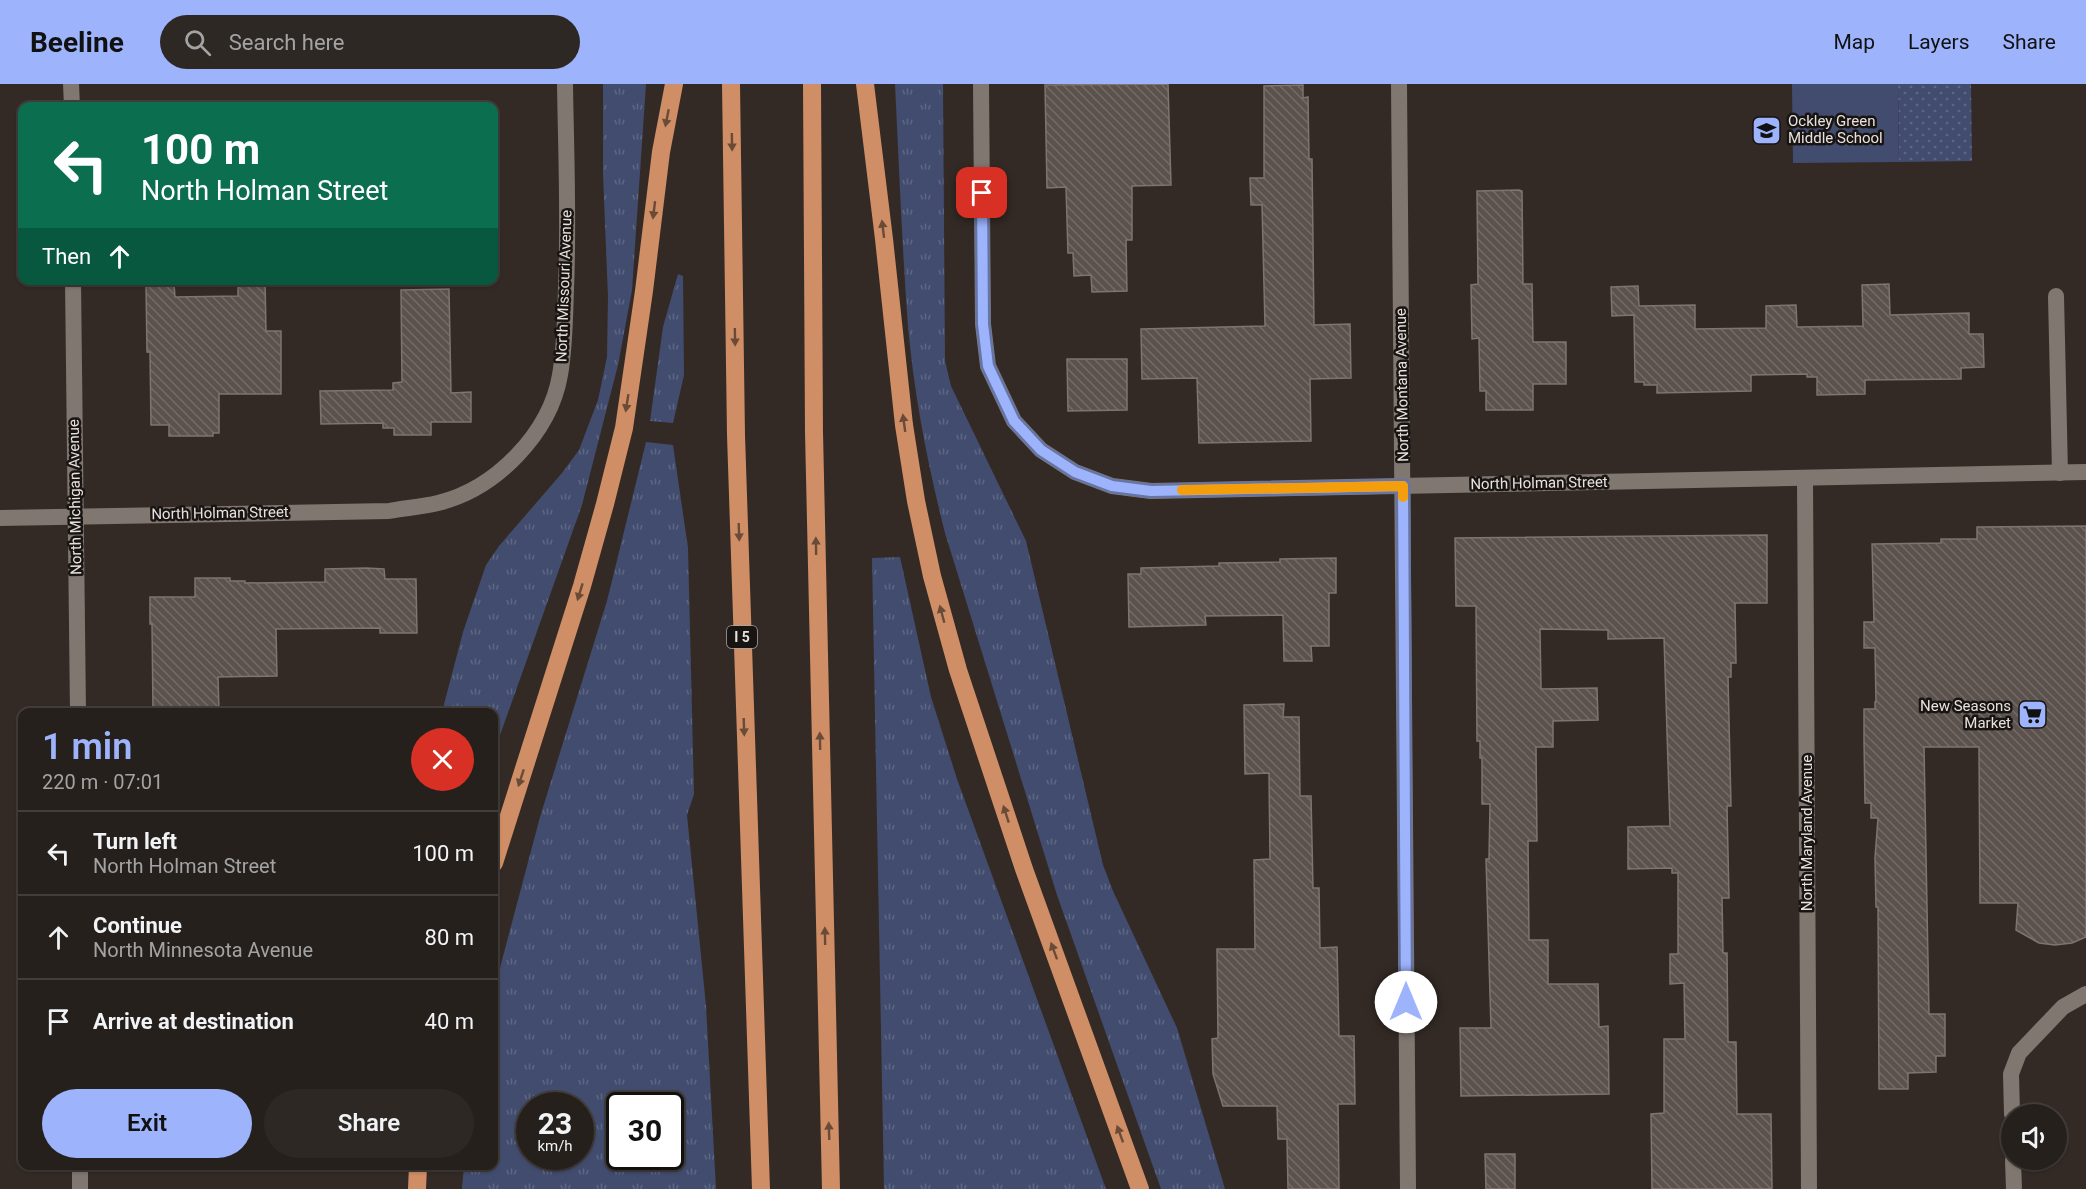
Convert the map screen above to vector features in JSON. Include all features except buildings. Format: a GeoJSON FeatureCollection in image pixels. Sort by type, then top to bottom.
{"type":"FeatureCollection","features":[{"type":"Feature","properties":{"kind":"highway"},"geometry":{"type":"LineString","coordinates":[[498,850],[582,586],[624,428],[661,152],[674,84]]}},
{"type":"Feature","properties":{"kind":"highway","name":"I 5"},"geometry":{"type":"LineString","coordinates":[[731,84],[736,435],[761,1189]]}},
{"type":"Feature","properties":{"kind":"highway"},"geometry":{"type":"LineString","coordinates":[[812,84],[814,443],[831,1189]]}},
{"type":"Feature","properties":{"kind":"highway"},"geometry":{"type":"LineString","coordinates":[[865,84],[885,238],[904,425],[916,501],[932,576],[958,670],[1021,858],[1140,1189]]}},
{"type":"Feature","properties":{"kind":"highway"},"geometry":{"type":"LineString","coordinates":[[417,1189],[418,1170]]}},
{"type":"Feature","properties":{"kind":"street"},"geometry":{"type":"LineString","coordinates":[[71,84],[72,102]]}},
{"type":"Feature","properties":{"kind":"street","name":"North Missouri Avenue"},"geometry":{"type":"LineString","coordinates":[[439,503],[475,489],[501,470],[530,441],[549,412],[560,376],[568,252],[565,84]]}},
{"type":"Feature","properties":{"kind":"street","name":"North Holman Street"},"geometry":{"type":"LineString","coordinates":[[981,84],[983,324],[988,366],[1014,421],[1041,450],[1075,472],[1112,486],[1151,491],[2086,472]]}},
{"type":"Feature","properties":{"kind":"street","name":"North Montana Avenue"},"geometry":{"type":"LineString","coordinates":[[1399,84],[1408,1189]]}},
{"type":"Feature","properties":{"kind":"street","name":"North Michigan Avenue"},"geometry":{"type":"LineString","coordinates":[[73,285],[78,708]]}},
{"type":"Feature","properties":{"kind":"street"},"geometry":{"type":"LineString","coordinates":[[2056,296],[2060,472]]}},
{"type":"Feature","properties":{"kind":"street","name":"North Maryland Avenue"},"geometry":{"type":"LineString","coordinates":[[1805,478],[1809,1189]]}},
{"type":"Feature","properties":{"kind":"street","name":"North Holman Street"},"geometry":{"type":"LineString","coordinates":[[0,518],[389,510],[439,503]]}},
{"type":"Feature","properties":{"kind":"street"},"geometry":{"type":"LineString","coordinates":[[2012,1104],[2011,1074],[2019,1053],[2063,1007],[2086,994]]}},
{"type":"Feature","properties":{"kind":"street"},"geometry":{"type":"LineString","coordinates":[[80,1170],[80,1189]]}},
{"type":"Feature","properties":{"kind":"street"},"geometry":{"type":"LineString","coordinates":[[2013,1170],[2014,1189]]}},
{"type":"Feature","properties":{"kind":"green space"},"geometry":{"type":"Polygon","coordinates":[[[603,84],[646,84],[632,290],[618,365],[582,505],[498,741],[498,708],[443,708],[463,632],[486,565],[499,546],[579,450],[598,400],[607,357],[608,297],[603,174],[603,84]]]}},
{"type":"Feature","properties":{"kind":"green space"},"geometry":{"type":"Polygon","coordinates":[[[895,84],[943,84],[945,361],[951,386],[1026,541],[1103,865],[1177,1028],[1225,1189],[1161,1189],[1057,895],[945,533],[922,430],[908,326],[895,84]]]}},
{"type":"Feature","properties":{"kind":"green space"},"geometry":{"type":"Polygon","coordinates":[[[1792,84],[1898,84],[1899,162],[1793,163],[1792,84]]]}},
{"type":"Feature","properties":{"kind":"green space"},"geometry":{"type":"Polygon","coordinates":[[[1898,84],[1971,84],[1972,161],[1899,162],[1898,84]]]}},
{"type":"Feature","properties":{"kind":"green space"},"geometry":{"type":"Polygon","coordinates":[[[678,274],[683,276],[684,375],[673,423],[650,421],[663,327],[678,274]]]}},
{"type":"Feature","properties":{"kind":"green space"},"geometry":{"type":"Polygon","coordinates":[[[646,442],[673,445],[688,548],[694,794],[687,815],[706,1006],[716,1189],[462,1189],[464,1170],[498,1170],[498,979],[540,817],[607,601],[646,442]]]}},
{"type":"Feature","properties":{"kind":"green space"},"geometry":{"type":"Polygon","coordinates":[[[900,557],[931,697],[957,779],[1106,1189],[884,1189],[872,558],[900,557]]]}},
{"type":"Feature","properties":{"kind":"slow traffic"},"geometry":{"type":"LineString","coordinates":[[1182,490],[1403,486],[1403,497]]}},
{"type":"Feature","properties":{"kind":"place","name":"Ockley Green Middle School"},"geometry":{"type":"Point","coordinates":[1767,130]}},
{"type":"Feature","properties":{"kind":"place","name":"New Seasons Market"},"geometry":{"type":"Point","coordinates":[2032,715]}},
{"type":"Feature","properties":{"kind":"route"},"geometry":{"type":"LineString","coordinates":[[982,193],[983,324],[988,366],[1014,421],[1041,450],[1075,472],[1112,486],[1151,491],[1403,486],[1406,1002]]}}]}
